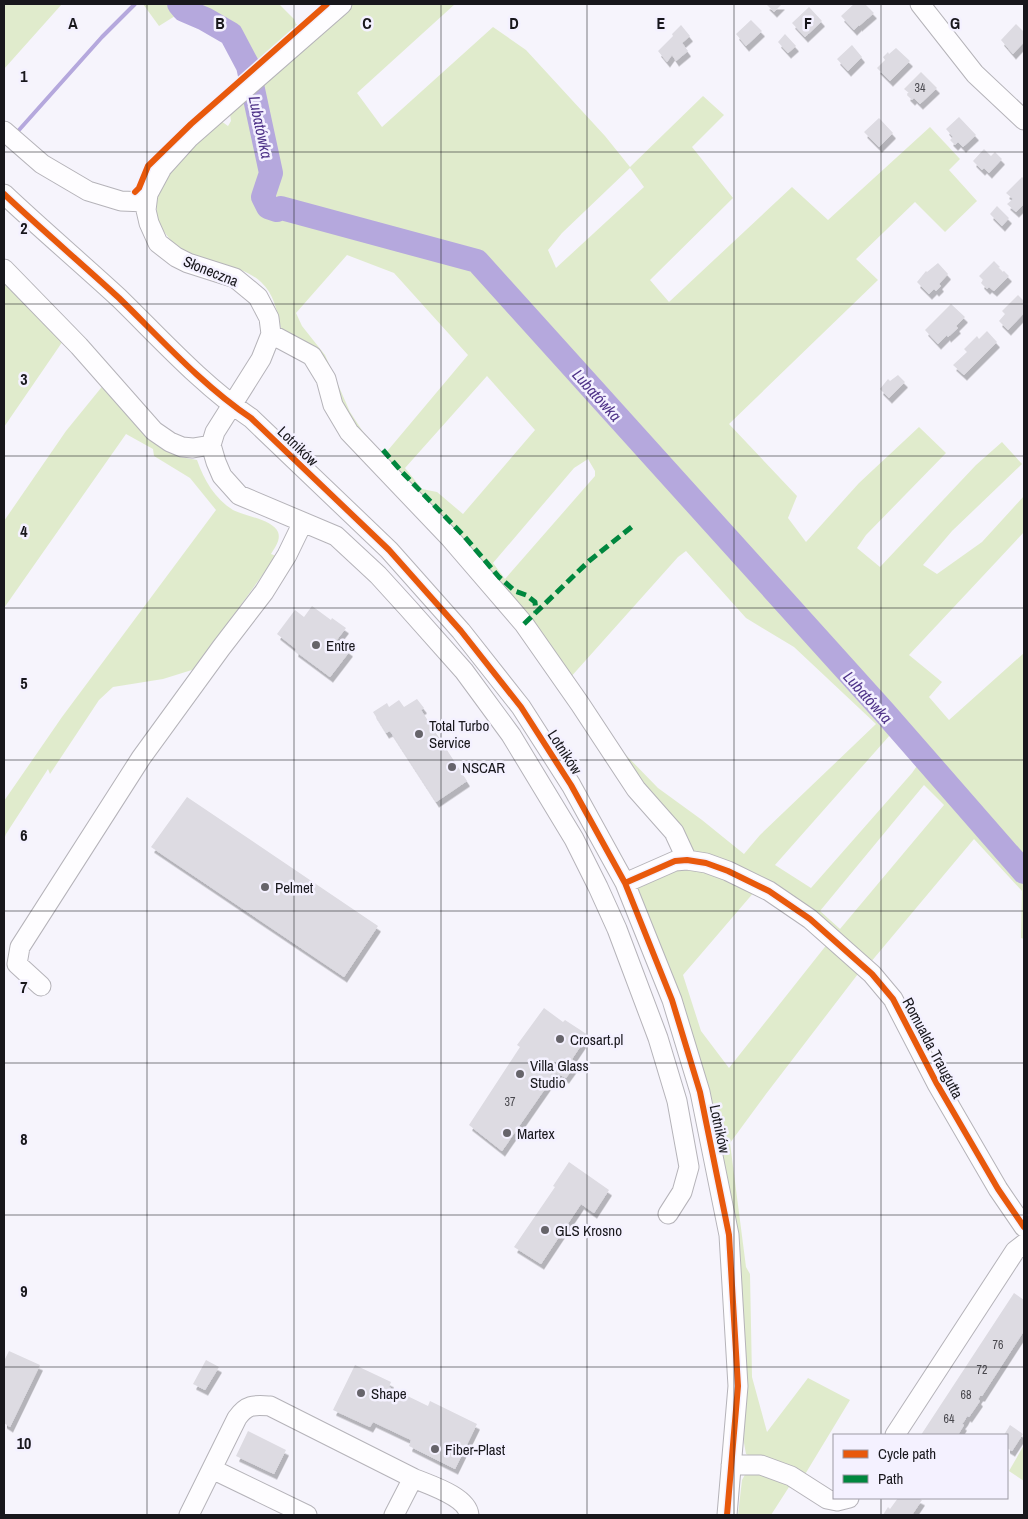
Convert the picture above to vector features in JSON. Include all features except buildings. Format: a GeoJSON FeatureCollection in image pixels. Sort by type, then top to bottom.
{"type":"FeatureCollection","features":[{"type":"Feature","properties":{"kind":"street"},"geometry":{"type":"LineString","coordinates":[[4,132],[42,164],[88,191],[121,201],[146,202],[153,182],[162,168],[190,137],[342,4]]}},
{"type":"Feature","properties":{"kind":"street"},"geometry":{"type":"LineString","coordinates":[[920,4],[975,74],[1024,120]]}},
{"type":"Feature","properties":{"kind":"street","name":"Lotników"},"geometry":{"type":"LineString","coordinates":[[4,194],[105,285],[232,406],[251,418],[389,550],[461,631],[521,707],[571,785],[626,883],[672,1000],[700,1092],[729,1235],[738,1386],[727,1515]]}},
{"type":"Feature","properties":{"kind":"street","name":"Słoneczna"},"geometry":{"type":"LineString","coordinates":[[146,202],[149,223],[158,243],[176,257],[188,263],[235,278],[244,284],[258,297],[269,318],[271,334]]}},
{"type":"Feature","properties":{"kind":"street"},"geometry":{"type":"LineString","coordinates":[[4,269],[79,346],[154,431],[170,442],[182,447],[193,448],[210,445]]}},
{"type":"Feature","properties":{"kind":"street"},"geometry":{"type":"LineString","coordinates":[[668,1214],[682,1192],[689,1167],[677,1101],[658,1038],[617,929],[574,839],[511,735],[464,671],[378,575],[336,536],[239,495],[222,476],[210,445],[215,432],[261,359],[271,334],[312,356],[326,379],[333,405],[349,432],[450,538],[524,624],[636,789],[674,832],[687,860]]}},
{"type":"Feature","properties":{"kind":"street"},"geometry":{"type":"LineString","coordinates":[[41,986],[17,964],[20,947],[138,757],[264,592],[288,555],[303,522]]}},
{"type":"Feature","properties":{"kind":"street","name":"Romualda Traugutta"},"geometry":{"type":"LineString","coordinates":[[626,883],[675,861],[687,860],[706,863],[728,871],[769,891],[810,919],[872,974],[893,1000],[936,1084],[998,1189],[1024,1227]]}},
{"type":"Feature","properties":{"kind":"street"},"geometry":{"type":"LineString","coordinates":[[897,1434],[1015,1251],[1024,1244]]}},
{"type":"Feature","properties":{"kind":"street"},"geometry":{"type":"LineString","coordinates":[[189,1515],[236,1418],[243,1410],[254,1405],[270,1406],[413,1478],[455,1496],[469,1511],[470,1515]]}},
{"type":"Feature","properties":{"kind":"street"},"geometry":{"type":"LineString","coordinates":[[731,1465],[761,1465],[792,1476],[827,1499],[837,1501],[844,1499]]}},
{"type":"Feature","properties":{"kind":"street"},"geometry":{"type":"LineString","coordinates":[[212,1469],[307,1515]]}},
{"type":"Feature","properties":{"kind":"street"},"geometry":{"type":"LineString","coordinates":[[394,1515],[413,1478]]}},
{"type":"Feature","properties":{"kind":"green space"},"geometry":{"type":"Polygon","coordinates":[[[4,4],[62,4],[4,69],[4,4]]]}},
{"type":"Feature","properties":{"kind":"green space"},"geometry":{"type":"Polygon","coordinates":[[[143,4],[279,4],[294,19],[296,24],[317,37],[342,12],[353,4],[455,4],[357,93],[382,127],[493,27],[526,50],[605,136],[630,167],[703,96],[724,115],[692,147],[733,198],[650,280],[669,302],[792,187],[828,220],[930,127],[960,159],[949,170],[977,201],[945,232],[915,202],[856,259],[878,280],[729,424],[797,496],[788,518],[806,542],[859,483],[919,427],[946,453],[866,535],[857,548],[880,567],[976,465],[1002,442],[1022,464],[952,531],[923,565],[937,574],[982,542],[1024,496],[1024,532],[909,655],[942,682],[929,697],[949,720],[1024,653],[1024,939],[1021,938],[1022,891],[974,839],[870,963],[694,852],[670,813],[633,775],[621,750],[658,788],[744,854],[760,835],[876,724],[794,647],[746,618],[686,551],[678,557],[569,679],[379,459],[281,328],[274,303],[269,292],[261,282],[244,271],[187,254],[175,245],[165,233],[158,217],[157,201],[162,186],[171,171],[196,143],[221,121],[228,126],[231,121],[230,114],[250,98],[250,84],[228,36],[183,11],[159,26],[143,4]],[[630,168],[562,233],[548,250],[556,268],[644,187],[630,168]],[[347,255],[296,313],[302,326],[325,355],[350,412],[371,444],[384,455],[468,355],[394,273],[347,255]],[[487,376],[405,468],[422,489],[437,492],[463,514],[535,430],[487,376]],[[588,459],[574,468],[493,563],[505,579],[595,476],[595,471],[588,459]],[[890,735],[775,865],[811,888],[919,763],[901,743],[890,735]],[[924,785],[820,911],[840,929],[944,805],[924,785]]]}},
{"type":"Feature","properties":{"kind":"green space"},"geometry":{"type":"Polygon","coordinates":[[[4,282],[65,338],[4,427],[4,282]]]}},
{"type":"Feature","properties":{"kind":"green space"},"geometry":{"type":"Polygon","coordinates":[[[105,383],[180,450],[180,457],[197,460],[211,488],[227,506],[238,512],[265,521],[275,528],[279,538],[271,554],[276,556],[195,669],[163,679],[113,687],[99,700],[50,774],[48,769],[4,840],[4,801],[62,717],[216,510],[190,478],[154,456],[153,449],[126,434],[4,608],[4,521],[66,431],[105,383]]]}},
{"type":"Feature","properties":{"kind":"green space"},"geometry":{"type":"Polygon","coordinates":[[[673,868],[703,868],[722,879],[755,891],[683,975],[701,1031],[729,1068],[828,943],[861,970],[730,1143],[746,1267],[750,1274],[752,1377],[767,1432],[808,1378],[850,1400],[804,1476],[746,1454],[744,1443],[745,1390],[715,1123],[676,984],[637,889],[645,882],[673,868]]]}},
{"type":"Feature","properties":{"kind":"green space"},"geometry":{"type":"Polygon","coordinates":[[[1024,1445],[1024,1481],[1009,1471],[1024,1445]]]}},
{"type":"Feature","properties":{"kind":"green space"},"geometry":{"type":"Polygon","coordinates":[[[747,1471],[780,1476],[819,1502],[789,1487],[771,1515],[738,1515],[742,1480],[747,1471]]]}},
{"type":"Feature","properties":{"kind":"waterway"},"geometry":{"type":"LineString","coordinates":[[19,130],[102,37],[135,4]]}},
{"type":"Feature","properties":{"kind":"waterway","name":"Lubatówka"},"geometry":{"type":"LineString","coordinates":[[179,4],[184,10],[205,19],[231,34],[248,66],[271,173],[263,197],[268,207],[277,210],[281,208],[477,261],[885,713],[1024,872]]}},
{"type":"Feature","properties":{"kind":"marked path"},"geometry":{"type":"LineString","coordinates":[[383,450],[464,536],[499,577],[515,591],[526,595],[535,602],[536,613]]}},
{"type":"Feature","properties":{"kind":"marked path"},"geometry":{"type":"LineString","coordinates":[[524,624],[589,561],[634,525]]}},
{"type":"Feature","properties":{"kind":"cycle path"},"geometry":{"type":"LineString","coordinates":[[135,192],[139,188],[148,166],[191,124],[327,4]]}},
{"type":"Feature","properties":{"kind":"cycle path"},"geometry":{"type":"LineString","coordinates":[[4,194],[119,298],[199,377],[251,418],[389,550],[461,631],[521,707],[571,785],[625,883],[672,1000],[700,1092],[729,1235],[738,1386],[727,1515]]}},
{"type":"Feature","properties":{"kind":"cycle path"},"geometry":{"type":"LineString","coordinates":[[625,883],[675,861],[687,860],[706,863],[728,871],[769,891],[810,919],[872,974],[893,999],[937,1084],[998,1189],[1024,1227]]}},
{"type":"Feature","properties":{"kind":"place","name":"Entre"},"geometry":{"type":"Point","coordinates":[316,645]}},
{"type":"Feature","properties":{"kind":"place","name":"Total Turbo Service"},"geometry":{"type":"Point","coordinates":[419,734]}},
{"type":"Feature","properties":{"kind":"place","name":"NSCAR"},"geometry":{"type":"Point","coordinates":[452,767]}},
{"type":"Feature","properties":{"kind":"place","name":"Pelmet"},"geometry":{"type":"Point","coordinates":[265,887]}},
{"type":"Feature","properties":{"kind":"place","name":"Crosart.pl"},"geometry":{"type":"Point","coordinates":[560,1039]}},
{"type":"Feature","properties":{"kind":"place","name":"Villa Glass Studio"},"geometry":{"type":"Point","coordinates":[520,1074]}},
{"type":"Feature","properties":{"kind":"place","name":"Martex"},"geometry":{"type":"Point","coordinates":[507,1133]}},
{"type":"Feature","properties":{"kind":"place","name":"GLS Krosno"},"geometry":{"type":"Point","coordinates":[545,1230]}},
{"type":"Feature","properties":{"kind":"place","name":"Shape"},"geometry":{"type":"Point","coordinates":[361,1393]}},
{"type":"Feature","properties":{"kind":"place","name":"Fiber-Plast"},"geometry":{"type":"Point","coordinates":[435,1449]}}]}
